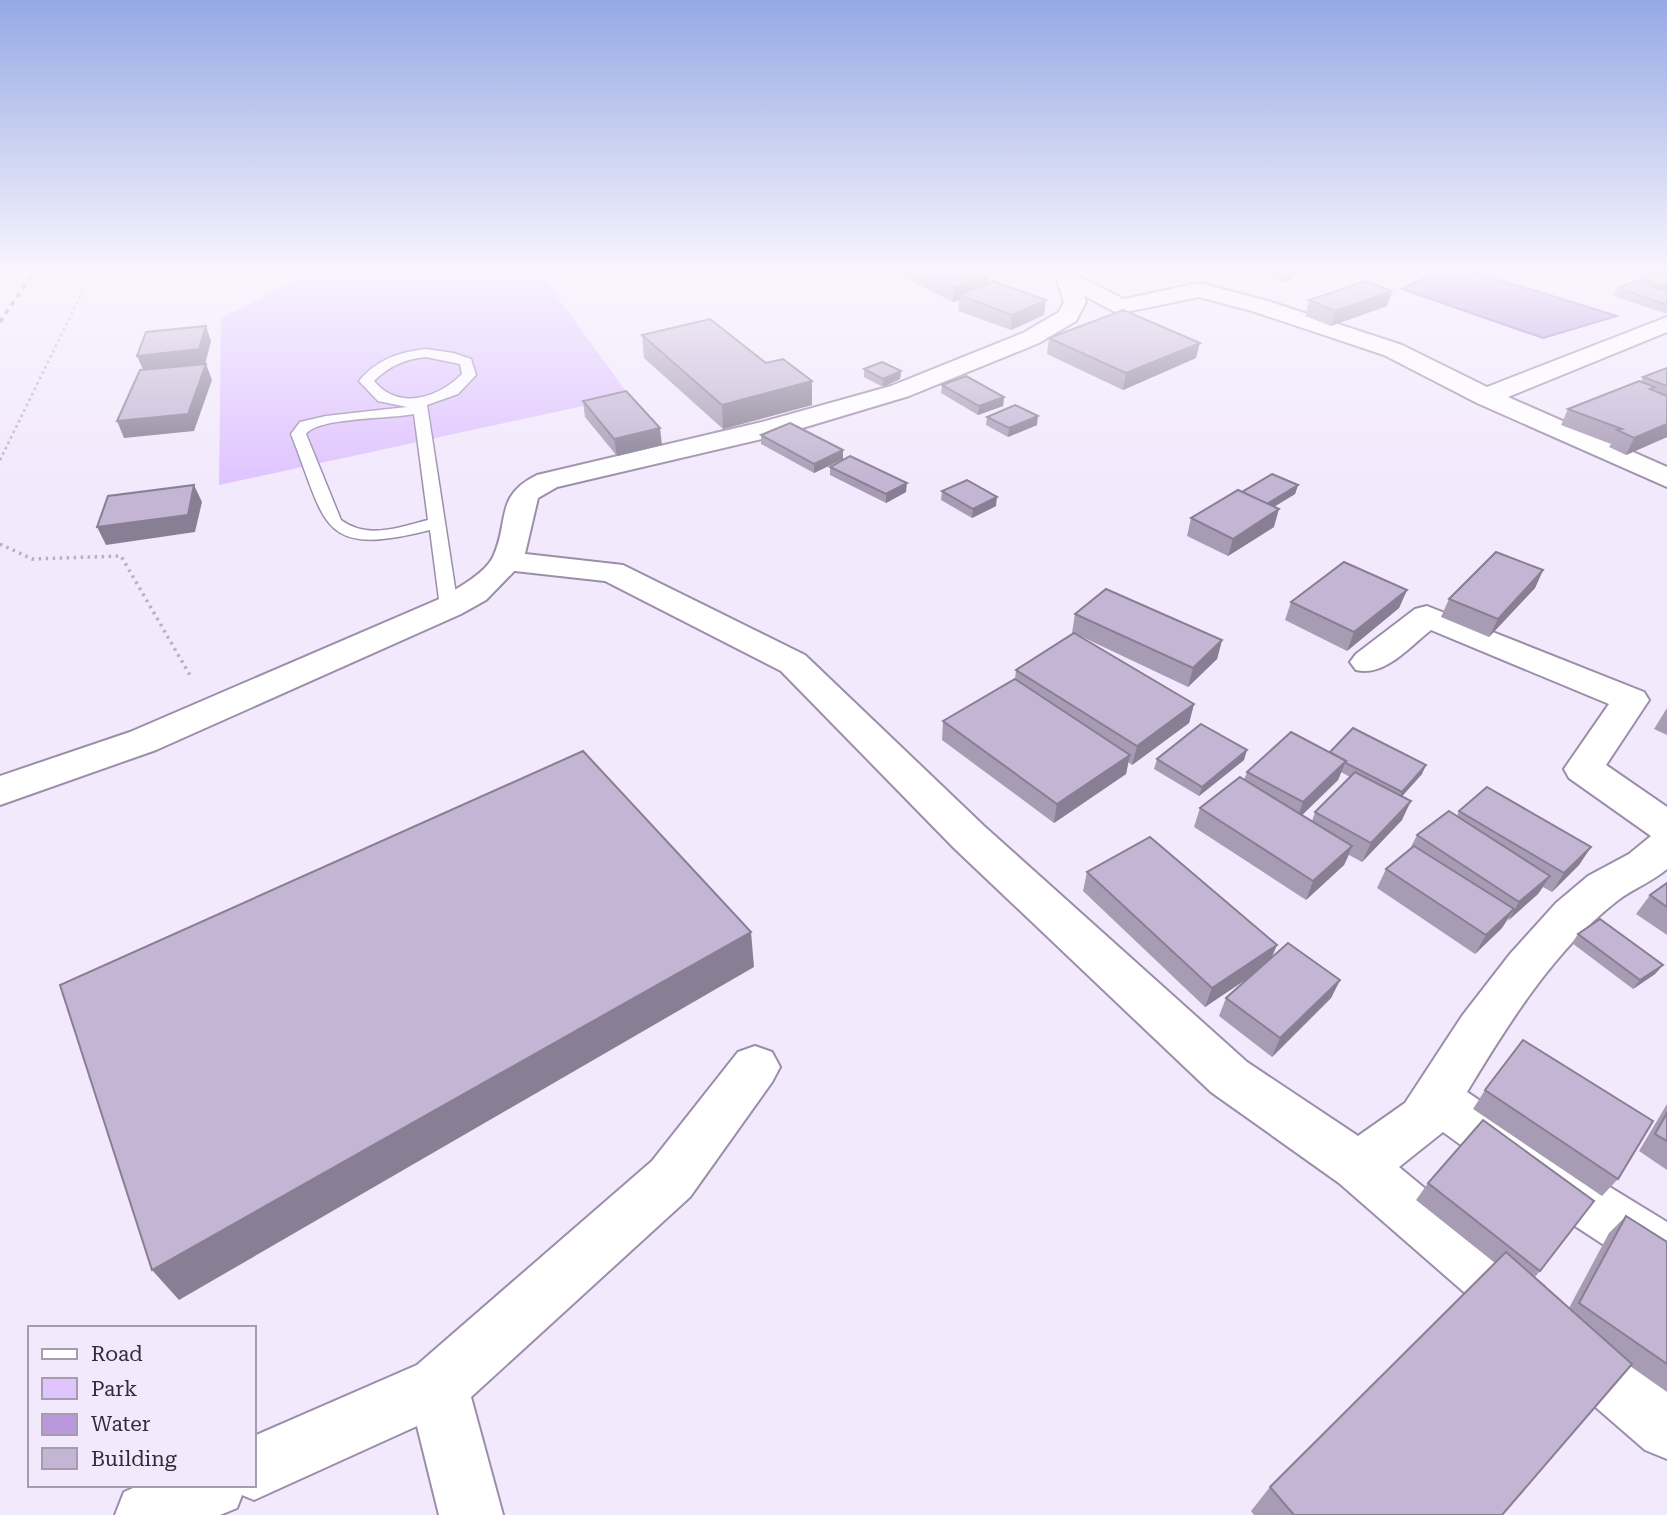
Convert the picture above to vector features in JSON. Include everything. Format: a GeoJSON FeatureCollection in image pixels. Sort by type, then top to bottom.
{"type":"FeatureCollection","features":[{"type":"Feature","properties":{"kind":"street"},"geometry":{"type":"LineString","coordinates":[[0,791],[143,741],[449,607],[474,593],[507,562],[521,504],[531,489],[547,481],[769,429],[900,391],[1025,341]]}},
{"type":"Feature","properties":{"kind":"street"},"geometry":{"type":"LineString","coordinates":[[1362,341],[1393,350],[1486,397],[1667,478]]}},
{"type":"Feature","properties":{"kind":"street"},"geometry":{"type":"LineString","coordinates":[[1486,397],[1626,341]]}},
{"type":"Feature","properties":{"kind":"street"},"geometry":{"type":"LineString","coordinates":[[507,562],[612,572],[793,663],[969,837],[1228,1077],[1358,1166],[1667,1428]]}},
{"type":"Feature","properties":{"kind":"street"},"geometry":{"type":"LineString","coordinates":[[1368,662],[1427,616],[1630,701],[1583,769],[1667,827]]}},
{"type":"Feature","properties":{"kind":"street"},"geometry":{"type":"LineString","coordinates":[[1358,1166],[1423,1119],[1479,1030],[1526,967],[1572,915],[1603,888],[1644,865],[1667,846]]}},
{"type":"Feature","properties":{"kind":"street"},"geometry":{"type":"LineString","coordinates":[[256,1467],[439,1386],[671,1179],[755,1067]]}},
{"type":"Feature","properties":{"kind":"street"},"geometry":{"type":"LineString","coordinates":[[1437,1099],[1571,1193],[1667,1254]]}},
{"type":"Feature","properties":{"kind":"street"},"geometry":{"type":"LineString","coordinates":[[439,1386],[471,1515]]}},
{"type":"Feature","properties":{"kind":"street"},"geometry":{"type":"LineString","coordinates":[[147,1515],[210,1487]]}},
{"type":"Feature","properties":{"kind":"lane"},"geometry":{"type":"LineString","coordinates":[[420,406],[378,397],[366,381],[378,367],[400,357],[429,352],[449,354],[466,362],[469,376],[453,391],[420,406],[326,420],[305,425],[298,434],[334,522],[342,531],[362,538],[437,523]]}},
{"type":"Feature","properties":{"kind":"lane"},"geometry":{"type":"LineString","coordinates":[[420,406],[449,607]]}},
{"type":"Feature","properties":{"kind":"path"},"geometry":{"type":"LineString","coordinates":[[0,460],[58,341]]}},
{"type":"Feature","properties":{"kind":"path"},"geometry":{"type":"LineString","coordinates":[[0,544],[32,559],[121,556],[210,712]]}},
{"type":"Feature","properties":{"kind":"green space"},"geometry":{"type":"Polygon","coordinates":[[[221,341],[589,341],[629,396],[219,485],[221,341]]]}},
{"type":"Feature","properties":{"kind":"building"},"geometry":{"type":"Polygon","coordinates":[[[143,341],[202,341],[199,349],[137,356],[143,341]]]}},
{"type":"Feature","properties":{"kind":"building"},"geometry":{"type":"Polygon","coordinates":[[[649,341],[738,341],[766,363],[783,359],[812,381],[722,405],[649,341]]]}},
{"type":"Feature","properties":{"kind":"building"},"geometry":{"type":"Polygon","coordinates":[[[1055,341],[1195,341],[1200,343],[1126,373],[1055,341]]]}},
{"type":"Feature","properties":{"kind":"building"},"geometry":{"type":"Polygon","coordinates":[[[882,362],[901,371],[883,379],[864,369],[882,362]]]}},
{"type":"Feature","properties":{"kind":"building"},"geometry":{"type":"Polygon","coordinates":[[[206,364],[188,414],[117,421],[140,370],[206,364]]]}},
{"type":"Feature","properties":{"kind":"building"},"geometry":{"type":"Polygon","coordinates":[[[1667,368],[1667,386],[1643,377],[1667,368]]]}},
{"type":"Feature","properties":{"kind":"building"},"geometry":{"type":"Polygon","coordinates":[[[966,376],[1004,397],[979,406],[942,385],[966,376]]]}},
{"type":"Feature","properties":{"kind":"building"},"geometry":{"type":"Polygon","coordinates":[[[1639,381],[1655,387],[1650,389],[1667,396],[1667,424],[1634,438],[1617,430],[1622,429],[1568,409],[1639,381]]]}},
{"type":"Feature","properties":{"kind":"building"},"geometry":{"type":"Polygon","coordinates":[[[626,391],[660,428],[614,439],[583,401],[626,391]]]}},
{"type":"Feature","properties":{"kind":"building"},"geometry":{"type":"Polygon","coordinates":[[[1015,405],[1038,416],[1009,428],[987,417],[1015,405]]]}},
{"type":"Feature","properties":{"kind":"building"},"geometry":{"type":"Polygon","coordinates":[[[790,423],[843,450],[814,464],[761,435],[790,423]]]}},
{"type":"Feature","properties":{"kind":"building"},"geometry":{"type":"Polygon","coordinates":[[[850,456],[907,483],[886,494],[830,467],[850,456]]]}},
{"type":"Feature","properties":{"kind":"building"},"geometry":{"type":"Polygon","coordinates":[[[1272,474],[1298,485],[1267,504],[1242,492],[1272,474]]]}},
{"type":"Feature","properties":{"kind":"building"},"geometry":{"type":"Polygon","coordinates":[[[967,480],[997,497],[973,509],[942,491],[967,480]]]}},
{"type":"Feature","properties":{"kind":"building"},"geometry":{"type":"Polygon","coordinates":[[[194,485],[188,515],[97,527],[108,496],[194,485]]]}},
{"type":"Feature","properties":{"kind":"building"},"geometry":{"type":"Polygon","coordinates":[[[1238,490],[1279,509],[1233,539],[1191,518],[1238,490]]]}},
{"type":"Feature","properties":{"kind":"building"},"geometry":{"type":"Polygon","coordinates":[[[1496,552],[1543,570],[1498,619],[1449,599],[1496,552]]]}},
{"type":"Feature","properties":{"kind":"building"},"geometry":{"type":"Polygon","coordinates":[[[1344,562],[1407,590],[1354,632],[1291,602],[1344,562]]]}},
{"type":"Feature","properties":{"kind":"building"},"geometry":{"type":"Polygon","coordinates":[[[1106,589],[1222,640],[1193,668],[1075,614],[1106,589]]]}},
{"type":"Feature","properties":{"kind":"building"},"geometry":{"type":"Polygon","coordinates":[[[1074,633],[1194,704],[1137,746],[1016,670],[1074,633]]]}},
{"type":"Feature","properties":{"kind":"building"},"geometry":{"type":"Polygon","coordinates":[[[1015,679],[1130,755],[1057,804],[943,721],[1015,679]]]}},
{"type":"Feature","properties":{"kind":"building"},"geometry":{"type":"Polygon","coordinates":[[[1201,724],[1247,750],[1202,787],[1157,759],[1201,724]]]}},
{"type":"Feature","properties":{"kind":"building"},"geometry":{"type":"Polygon","coordinates":[[[1353,728],[1426,765],[1402,792],[1330,752],[1353,728]]]}},
{"type":"Feature","properties":{"kind":"building"},"geometry":{"type":"Polygon","coordinates":[[[1291,732],[1346,761],[1303,802],[1247,772],[1291,732]]]}},
{"type":"Feature","properties":{"kind":"building"},"geometry":{"type":"Polygon","coordinates":[[[583,751],[751,932],[152,1270],[60,985],[583,751]]]}},
{"type":"Feature","properties":{"kind":"building"},"geometry":{"type":"Polygon","coordinates":[[[1355,772],[1411,801],[1371,843],[1315,812],[1355,772]]]}},
{"type":"Feature","properties":{"kind":"building"},"geometry":{"type":"Polygon","coordinates":[[[1240,777],[1352,846],[1313,881],[1200,808],[1240,777]]]}},
{"type":"Feature","properties":{"kind":"building"},"geometry":{"type":"Polygon","coordinates":[[[1487,787],[1591,847],[1564,873],[1459,811],[1487,787]]]}},
{"type":"Feature","properties":{"kind":"building"},"geometry":{"type":"Polygon","coordinates":[[[1449,811],[1550,876],[1519,902],[1417,835],[1449,811]]]}},
{"type":"Feature","properties":{"kind":"building"},"geometry":{"type":"Polygon","coordinates":[[[1150,837],[1277,945],[1212,988],[1087,872],[1150,837]]]}},
{"type":"Feature","properties":{"kind":"building"},"geometry":{"type":"Polygon","coordinates":[[[1414,846],[1514,909],[1486,935],[1386,869],[1414,846]]]}},
{"type":"Feature","properties":{"kind":"building"},"geometry":{"type":"Polygon","coordinates":[[[1667,883],[1667,907],[1650,895],[1667,883]]]}},
{"type":"Feature","properties":{"kind":"building"},"geometry":{"type":"Polygon","coordinates":[[[1600,919],[1663,965],[1640,980],[1578,934],[1600,919]]]}},
{"type":"Feature","properties":{"kind":"building"},"geometry":{"type":"Polygon","coordinates":[[[1288,943],[1340,980],[1280,1038],[1226,998],[1288,943]]]}},
{"type":"Feature","properties":{"kind":"building"},"geometry":{"type":"Polygon","coordinates":[[[1523,1040],[1653,1121],[1618,1179],[1485,1090],[1523,1040]]]}},
{"type":"Feature","properties":{"kind":"building"},"geometry":{"type":"Polygon","coordinates":[[[1667,1113],[1667,1141],[1655,1134],[1667,1113]]]}},
{"type":"Feature","properties":{"kind":"building"},"geometry":{"type":"Polygon","coordinates":[[[1483,1120],[1594,1201],[1540,1271],[1428,1183],[1483,1120]]]}},
{"type":"Feature","properties":{"kind":"building"},"geometry":{"type":"Polygon","coordinates":[[[1626,1216],[1667,1242],[1667,1364],[1579,1303],[1626,1216]]]}},
{"type":"Feature","properties":{"kind":"building"},"geometry":{"type":"Polygon","coordinates":[[[1506,1252],[1632,1364],[1502,1515],[1294,1515],[1270,1487],[1506,1252]]]}}]}
